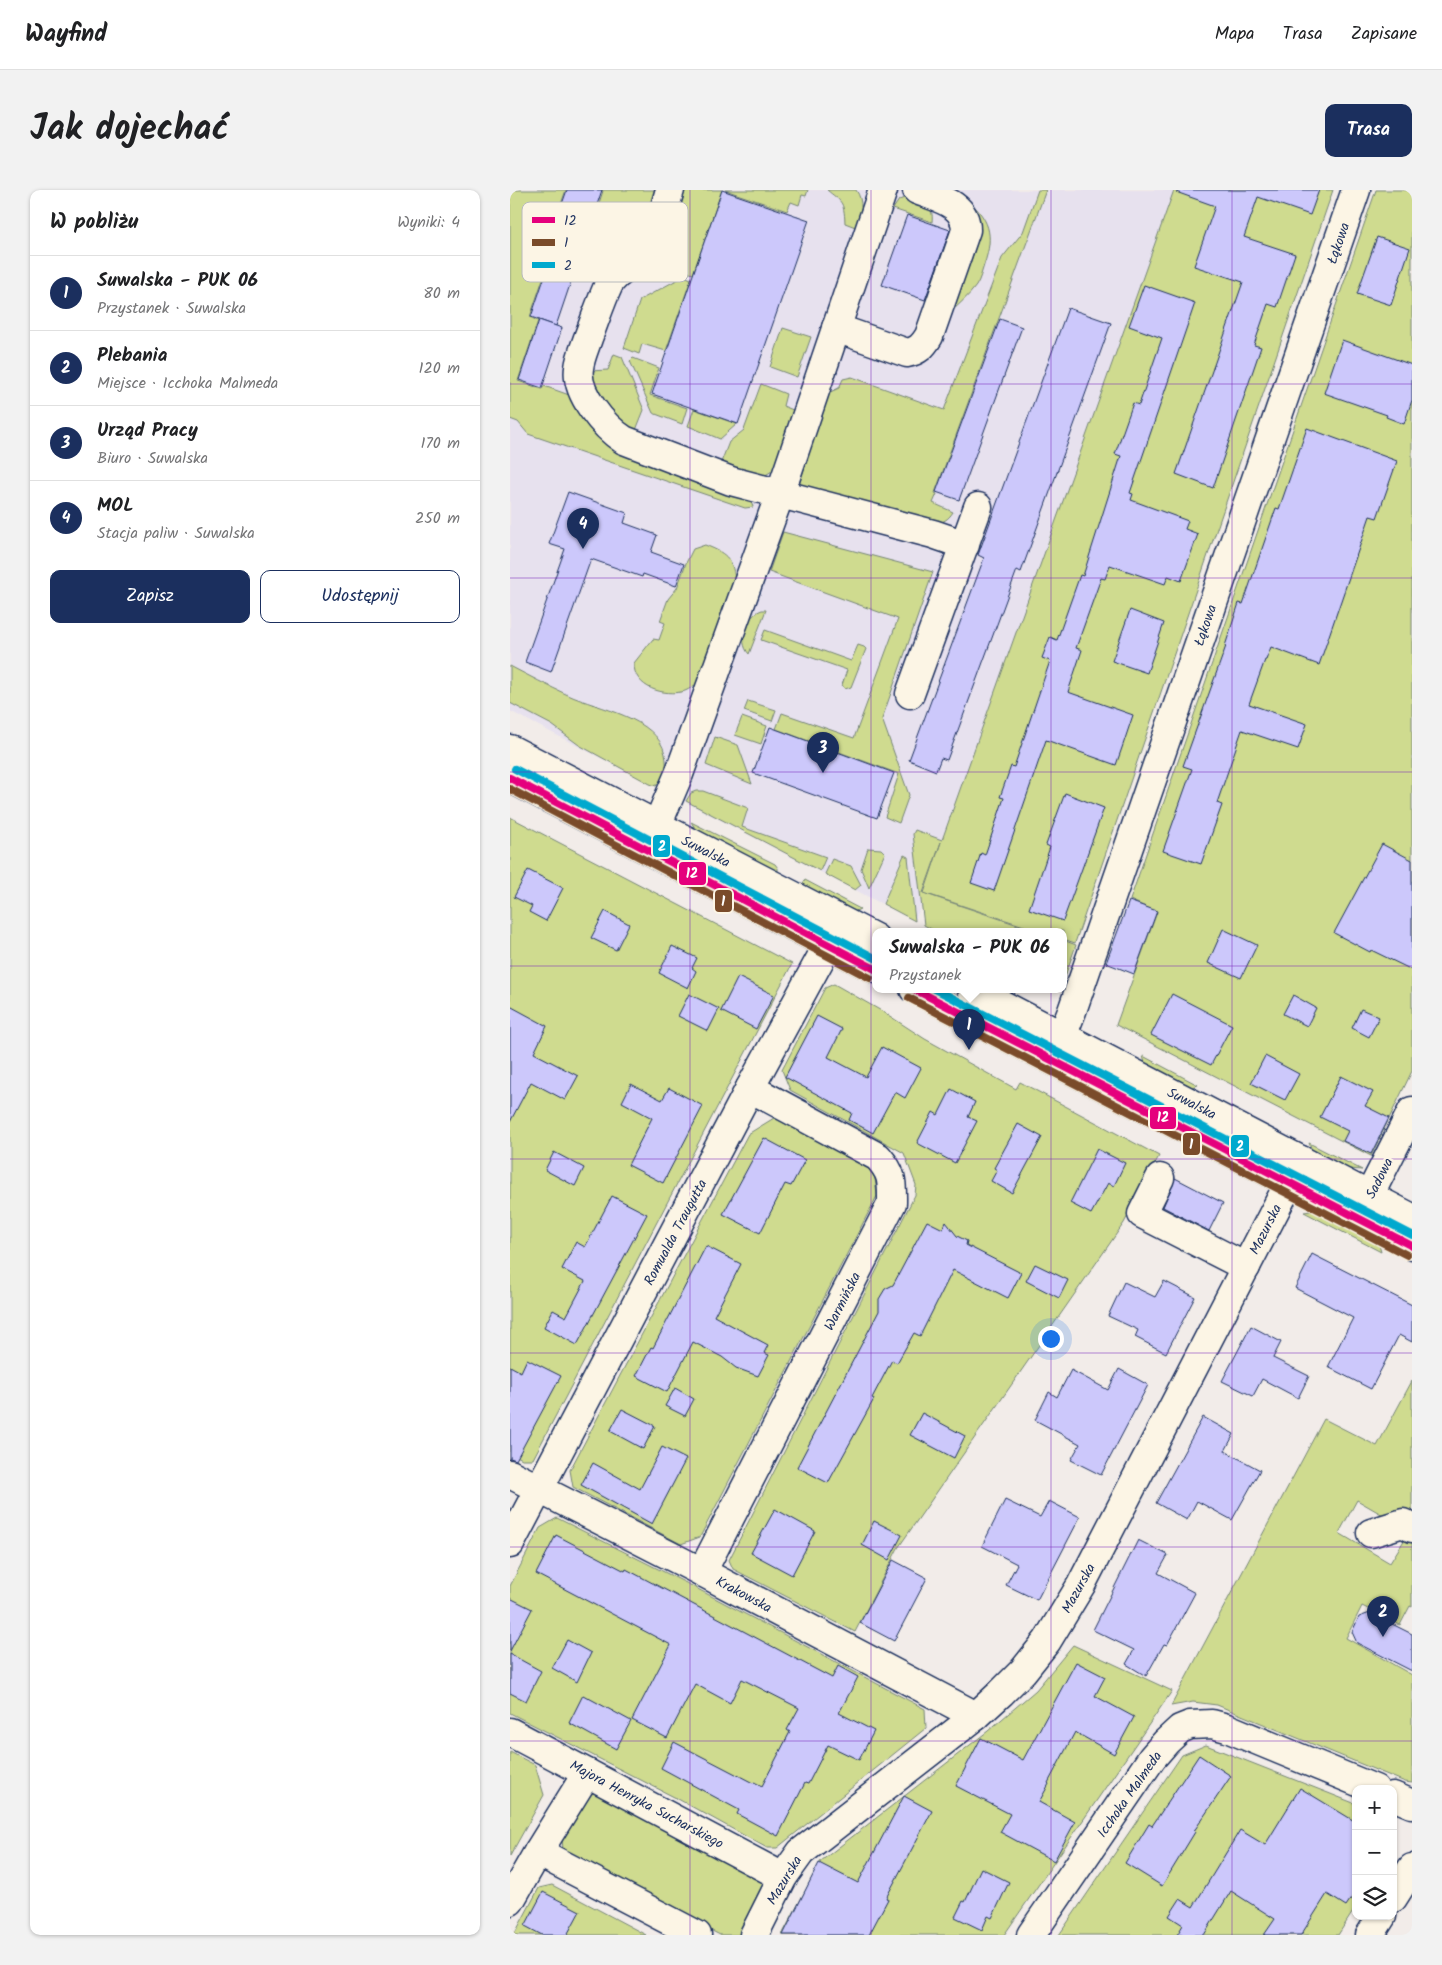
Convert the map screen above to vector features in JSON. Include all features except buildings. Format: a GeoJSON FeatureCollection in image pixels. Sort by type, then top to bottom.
{"type":"FeatureCollection","features":[{"type":"Feature","properties":{"kind":"street"},"geometry":{"type":"LineString","coordinates":[[666,202],[670,190]]}},
{"type":"Feature","properties":{"kind":"street"},"geometry":{"type":"LineString","coordinates":[[652,837],[679,774],[780,494],[883,190]]}},
{"type":"Feature","properties":{"kind":"street"},"geometry":{"type":"LineString","coordinates":[[836,328],[906,353],[923,346],[929,336],[966,230],[966,222],[953,204],[917,190]]}},
{"type":"Feature","properties":{"kind":"street","name":"Łąkowa"},"geometry":{"type":"LineString","coordinates":[[1058,1048],[1356,190]]}},
{"type":"Feature","properties":{"kind":"street"},"geometry":{"type":"LineString","coordinates":[[611,282],[605,292],[578,369],[582,387],[594,412],[612,433],[624,440],[731,481],[924,531],[965,545]]}},
{"type":"Feature","properties":{"kind":"street"},"geometry":{"type":"LineString","coordinates":[[910,694],[978,507]]}},
{"type":"Feature","properties":{"kind":"street","name":"Suwalska"},"geometry":{"type":"LineString","coordinates":[[510,749],[828,945],[872,967]]}},
{"type":"Feature","properties":{"kind":"street","name":"Suwalska"},"geometry":{"type":"LineString","coordinates":[[510,778],[652,837],[842,921],[872,936]]}},
{"type":"Feature","properties":{"kind":"street","name":"Romualda Traugutta"},"geometry":{"type":"LineString","coordinates":[[510,1544],[750,1088],[842,921]]}},
{"type":"Feature","properties":{"kind":"street","name":"Suwalska"},"geometry":{"type":"LineString","coordinates":[[924,993],[1058,1048],[1364,1207],[1412,1246]]}},
{"type":"Feature","properties":{"kind":"street","name":"Suwalska"},"geometry":{"type":"LineString","coordinates":[[978,993],[1058,1048]]}},
{"type":"Feature","properties":{"kind":"street","name":"Warmińska"},"geometry":{"type":"LineString","coordinates":[[702,1572],[892,1203],[892,1184],[889,1169],[878,1157],[750,1088]]}},
{"type":"Feature","properties":{"kind":"street","name":"Sadowa"},"geometry":{"type":"LineString","coordinates":[[1364,1207],[1412,1111]]}},
{"type":"Feature","properties":{"kind":"street","name":"Mazurska"},"geometry":{"type":"LineString","coordinates":[[754,1935],[783,1877],[801,1852],[976,1716],[1023,1671],[1047,1642],[1081,1585],[1295,1171]]}},
{"type":"Feature","properties":{"kind":"street"},"geometry":{"type":"LineString","coordinates":[[1160,1178],[1142,1214],[1246,1267]]}},
{"type":"Feature","properties":{"kind":"street","name":"Suwalska"},"geometry":{"type":"LineString","coordinates":[[1364,1207],[1412,1218]]}},
{"type":"Feature","properties":{"kind":"street","name":"Krakowska"},"geometry":{"type":"LineString","coordinates":[[510,1474],[702,1572],[976,1716]]}},
{"type":"Feature","properties":{"kind":"street"},"geometry":{"type":"LineString","coordinates":[[1371,1533],[1403,1523],[1412,1528]]}},
{"type":"Feature","properties":{"kind":"street","name":"Icchoka Malmeda"},"geometry":{"type":"LineString","coordinates":[[1031,1935],[1152,1758],[1180,1729],[1190,1725],[1202,1724],[1227,1728],[1365,1785]]}},
{"type":"Feature","properties":{"kind":"street","name":"Majora Henryka Sucharskiego"},"geometry":{"type":"LineString","coordinates":[[510,1732],[783,1877]]}},
{"type":"Feature","properties":{"kind":"street"},"geometry":{"type":"LineString","coordinates":[[510,1901],[587,1773]]}},
{"type":"Feature","properties":{"kind":"street"},"geometry":{"type":"LineString","coordinates":[[1397,1798],[1412,1804]]}},
{"type":"Feature","properties":{"kind":"street"},"geometry":{"type":"LineString","coordinates":[[538,1852],[697,1935]]}},
{"type":"Feature","properties":{"kind":"street"},"geometry":{"type":"LineString","coordinates":[[1397,1892],[1412,1868]]}},
{"type":"Feature","properties":{"kind":"street"},"geometry":{"type":"LineString","coordinates":[[1370,1935],[1379,1920]]}},
{"type":"Feature","properties":{"kind":"shaded area"},"geometry":{"type":"Polygon","coordinates":[[[523,190],[1174,190],[915,921],[510,711],[510,268],[523,190]]]}},
{"type":"Feature","properties":{"kind":"green space"},"geometry":{"type":"Polygon","coordinates":[[[510,190],[566,190],[562,202],[522,202],[522,282],[542,282],[530,317],[538,321],[518,381],[542,389],[544,386],[572,396],[590,427],[604,442],[751,500],[753,507],[745,508],[528,434],[518,422],[510,419],[510,190]]]}},
{"type":"Feature","properties":{"kind":"green space"},"geometry":{"type":"Polygon","coordinates":[[[601,190],[662,190],[658,202],[599,202],[603,191],[601,190]]]}},
{"type":"Feature","properties":{"kind":"green space"},"geometry":{"type":"Polygon","coordinates":[[[679,190],[722,190],[693,274],[688,272],[688,202],[675,202],[679,190]]]}},
{"type":"Feature","properties":{"kind":"green space"},"geometry":{"type":"Polygon","coordinates":[[[725,190],[808,190],[806,196],[802,195],[799,205],[791,202],[787,211],[725,190]]]}},
{"type":"Feature","properties":{"kind":"green space"},"geometry":{"type":"Polygon","coordinates":[[[827,190],[856,190],[861,203],[858,228],[845,223],[841,202],[827,190]]]}},
{"type":"Feature","properties":{"kind":"green space"},"geometry":{"type":"Polygon","coordinates":[[[1038,190],[1046,190],[935,493],[937,494],[933,503],[953,512],[951,515],[935,524],[799,485],[828,393],[839,388],[843,379],[852,377],[944,410],[1002,258],[1023,232],[1038,190]]]}},
{"type":"Feature","properties":{"kind":"green space"},"geometry":{"type":"Polygon","coordinates":[[[1174,190],[1333,190],[1075,943],[1067,940],[1067,928],[1030,928],[924,893],[941,842],[923,893],[1027,928],[930,928],[924,925],[913,834],[915,830],[942,840],[1174,190]]]}},
{"type":"Feature","properties":{"kind":"green space"},"geometry":{"type":"Polygon","coordinates":[[[1376,190],[1412,190],[1412,1071],[1371,1156],[1116,1025],[1157,912],[1130,900],[1376,190]]]}},
{"type":"Feature","properties":{"kind":"green space"},"geometry":{"type":"Polygon","coordinates":[[[913,195],[930,209],[932,212],[932,222],[893,209],[899,200],[913,195]]]}},
{"type":"Feature","properties":{"kind":"green space"},"geometry":{"type":"Polygon","coordinates":[[[965,197],[980,212],[988,227],[989,244],[977,284],[949,314],[973,254],[979,230],[979,221],[976,215],[962,200],[965,197]]]}},
{"type":"Feature","properties":{"kind":"green space"},"geometry":{"type":"Polygon","coordinates":[[[688,278],[691,279],[666,351],[642,344],[639,354],[624,348],[640,300],[673,282],[688,282],[688,278]]]}},
{"type":"Feature","properties":{"kind":"green space"},"geometry":{"type":"Polygon","coordinates":[[[783,328],[811,337],[797,377],[770,367],[783,328]]]}},
{"type":"Feature","properties":{"kind":"green space"},"geometry":{"type":"Polygon","coordinates":[[[614,354],[622,357],[644,410],[636,430],[627,427],[612,415],[596,389],[589,371],[608,370],[614,354]]]}},
{"type":"Feature","properties":{"kind":"green space"},"geometry":{"type":"Polygon","coordinates":[[[633,358],[659,368],[650,395],[687,408],[682,424],[653,413],[630,361],[633,358]]]}},
{"type":"Feature","properties":{"kind":"green space"},"geometry":{"type":"Polygon","coordinates":[[[761,384],[786,394],[783,406],[793,410],[774,467],[772,471],[764,476],[720,465],[729,442],[744,430],[761,384]]]}},
{"type":"Feature","properties":{"kind":"green space"},"geometry":{"type":"Polygon","coordinates":[[[694,409],[737,424],[720,439],[688,426],[694,409]]]}},
{"type":"Feature","properties":{"kind":"green space"},"geometry":{"type":"Polygon","coordinates":[[[783,532],[933,572],[882,719],[909,795],[899,823],[885,817],[899,774],[776,729],[782,713],[854,738],[898,619],[769,572],[783,532]]]}},
{"type":"Feature","properties":{"kind":"green space"},"geometry":{"type":"Polygon","coordinates":[[[705,545],[726,557],[732,566],[735,579],[699,682],[687,690],[677,693],[652,689],[639,679],[635,672],[634,663],[653,639],[659,640],[665,623],[660,621],[668,599],[677,588],[693,549],[705,545]]]}},
{"type":"Feature","properties":{"kind":"green space"},"geometry":{"type":"Polygon","coordinates":[[[762,610],[766,610],[749,654],[745,649],[745,629],[752,617],[762,610]]]}},
{"type":"Feature","properties":{"kind":"green space"},"geometry":{"type":"Polygon","coordinates":[[[765,630],[851,661],[858,645],[864,647],[866,649],[851,687],[845,689],[842,685],[847,670],[761,640],[765,630]]]}},
{"type":"Feature","properties":{"kind":"green space"},"geometry":{"type":"Polygon","coordinates":[[[510,666],[568,695],[625,716],[651,731],[660,741],[666,759],[665,771],[656,786],[579,745],[552,725],[510,703],[510,666]]]}},
{"type":"Feature","properties":{"kind":"green space"},"geometry":{"type":"Polygon","coordinates":[[[748,701],[776,710],[772,721],[744,711],[748,701]]]}},
{"type":"Feature","properties":{"kind":"green space"},"geometry":{"type":"Polygon","coordinates":[[[742,717],[767,726],[761,744],[735,735],[742,717]]]}},
{"type":"Feature","properties":{"kind":"green space"},"geometry":{"type":"Polygon","coordinates":[[[715,737],[738,745],[752,784],[706,765],[715,737]]]}},
{"type":"Feature","properties":{"kind":"green space"},"geometry":{"type":"Polygon","coordinates":[[[703,791],[748,808],[742,827],[826,857],[820,871],[686,801],[691,793],[703,791]]]}},
{"type":"Feature","properties":{"kind":"green space"},"geometry":{"type":"Polygon","coordinates":[[[510,817],[792,964],[533,1459],[522,1459],[510,1452],[510,817]]]}},
{"type":"Feature","properties":{"kind":"green space"},"geometry":{"type":"Polygon","coordinates":[[[691,822],[775,864],[778,868],[778,873],[695,828],[691,822]]]}},
{"type":"Feature","properties":{"kind":"green space"},"geometry":{"type":"Polygon","coordinates":[[[868,848],[881,849],[885,853],[869,888],[861,869],[868,848]]]}},
{"type":"Feature","properties":{"kind":"green space"},"geometry":{"type":"Polygon","coordinates":[[[904,855],[908,857],[915,921],[883,904],[904,855]]]}},
{"type":"Feature","properties":{"kind":"green space"},"geometry":{"type":"Polygon","coordinates":[[[832,859],[851,866],[861,885],[855,890],[825,874],[832,859]]]}},
{"type":"Feature","properties":{"kind":"green space"},"geometry":{"type":"Polygon","coordinates":[[[805,880],[860,909],[854,912],[802,885],[805,880]]]}},
{"type":"Feature","properties":{"kind":"green space"},"geometry":{"type":"Polygon","coordinates":[[[1067,942],[1076,945],[1067,971],[1067,942]]]}},
{"type":"Feature","properties":{"kind":"green space"},"geometry":{"type":"Polygon","coordinates":[[[834,984],[885,1013],[925,1039],[1016,1089],[1020,1082],[1159,1156],[1124,1223],[898,1548],[855,1632],[733,1569],[729,1560],[915,1195],[916,1185],[904,1153],[790,1090],[782,1070],[825,988],[834,984]]]}},
{"type":"Feature","properties":{"kind":"green space"},"geometry":{"type":"Polygon","coordinates":[[[1143,1056],[1198,1085],[1192,1087],[1145,1063],[1143,1056]]]}},
{"type":"Feature","properties":{"kind":"green space"},"geometry":{"type":"Polygon","coordinates":[[[774,1118],[865,1164],[875,1178],[877,1196],[700,1537],[681,1544],[573,1487],[570,1470],[748,1134],[774,1118]]]}},
{"type":"Feature","properties":{"kind":"green space"},"geometry":{"type":"Polygon","coordinates":[[[1309,1143],[1362,1170],[1349,1169],[1312,1150],[1309,1143]]]}},
{"type":"Feature","properties":{"kind":"green space"},"geometry":{"type":"Polygon","coordinates":[[[1311,1211],[1379,1245],[1381,1252],[1304,1212],[1311,1211]]]}},
{"type":"Feature","properties":{"kind":"green space"},"geometry":{"type":"Polygon","coordinates":[[[1412,1381],[1412,1518],[1383,1515],[1357,1500],[1339,1533],[1390,1563],[1408,1534],[1412,1536],[1412,1607],[1410,1606],[1400,1625],[1362,1606],[1346,1638],[1412,1675],[1412,1783],[1405,1782],[1217,1705],[1193,1702],[1171,1706],[1324,1419],[1377,1446],[1412,1381]]]}},
{"type":"Feature","properties":{"kind":"green space"},"geometry":{"type":"Polygon","coordinates":[[[557,1518],[692,1586],[925,1709],[926,1728],[777,1848],[767,1848],[678,1799],[510,1713],[510,1586],[540,1528],[557,1518]]]}},
{"type":"Feature","properties":{"kind":"green space"},"geometry":{"type":"Polygon","coordinates":[[[1073,1645],[1172,1691],[1004,1935],[782,1935],[821,1861],[988,1731],[1036,1690],[1073,1645]]]}},
{"type":"Feature","properties":{"kind":"green space"},"geometry":{"type":"Polygon","coordinates":[[[1206,1745],[1352,1802],[1352,1913],[1338,1935],[1059,1935],[1182,1755],[1206,1745]]]}},
{"type":"Feature","properties":{"kind":"green space"},"geometry":{"type":"Polygon","coordinates":[[[510,1752],[535,1765],[544,1795],[510,1856],[510,1752]]]}},
{"type":"Feature","properties":{"kind":"green space"},"geometry":{"type":"Polygon","coordinates":[[[593,1793],[604,1793],[761,1877],[765,1886],[744,1935],[720,1935],[569,1858],[563,1850],[562,1839],[585,1799],[593,1793]]]}},
{"type":"Feature","properties":{"kind":"green space"},"geometry":{"type":"Polygon","coordinates":[[[552,1885],[646,1935],[514,1935],[539,1888],[552,1885]]]}},
{"type":"Feature","properties":{"kind":"transit line","name":"2"},"geometry":{"type":"LineString","coordinates":[[515,769],[872,956]]}},
{"type":"Feature","properties":{"kind":"transit line","name":"12"},"geometry":{"type":"LineString","coordinates":[[510,778],[872,967]]}},
{"type":"Feature","properties":{"kind":"transit line","name":"1"},"geometry":{"type":"LineString","coordinates":[[510,789],[870,978]]}},
{"type":"Feature","properties":{"kind":"transit line","name":"12"},"geometry":{"type":"LineString","coordinates":[[922,993],[1412,1246]]}},
{"type":"Feature","properties":{"kind":"transit line","name":"2"},"geometry":{"type":"LineString","coordinates":[[943,993],[1412,1235]]}},
{"type":"Feature","properties":{"kind":"transit line","name":"1"},"geometry":{"type":"LineString","coordinates":[[909,998],[1407,1255]]}},
{"type":"Feature","properties":{"kind":"place","name":"MOL"},"geometry":{"type":"Point","coordinates":[583,549]}},
{"type":"Feature","properties":{"kind":"place","name":"Urząd Pracy"},"geometry":{"type":"Point","coordinates":[823,773]}},
{"type":"Feature","properties":{"kind":"place","name":"Suwalska - PUK 06"},"geometry":{"type":"Point","coordinates":[969,1050]}},
{"type":"Feature","properties":{"kind":"place","name":"Plebania"},"geometry":{"type":"Point","coordinates":[1383,1637]}}]}
